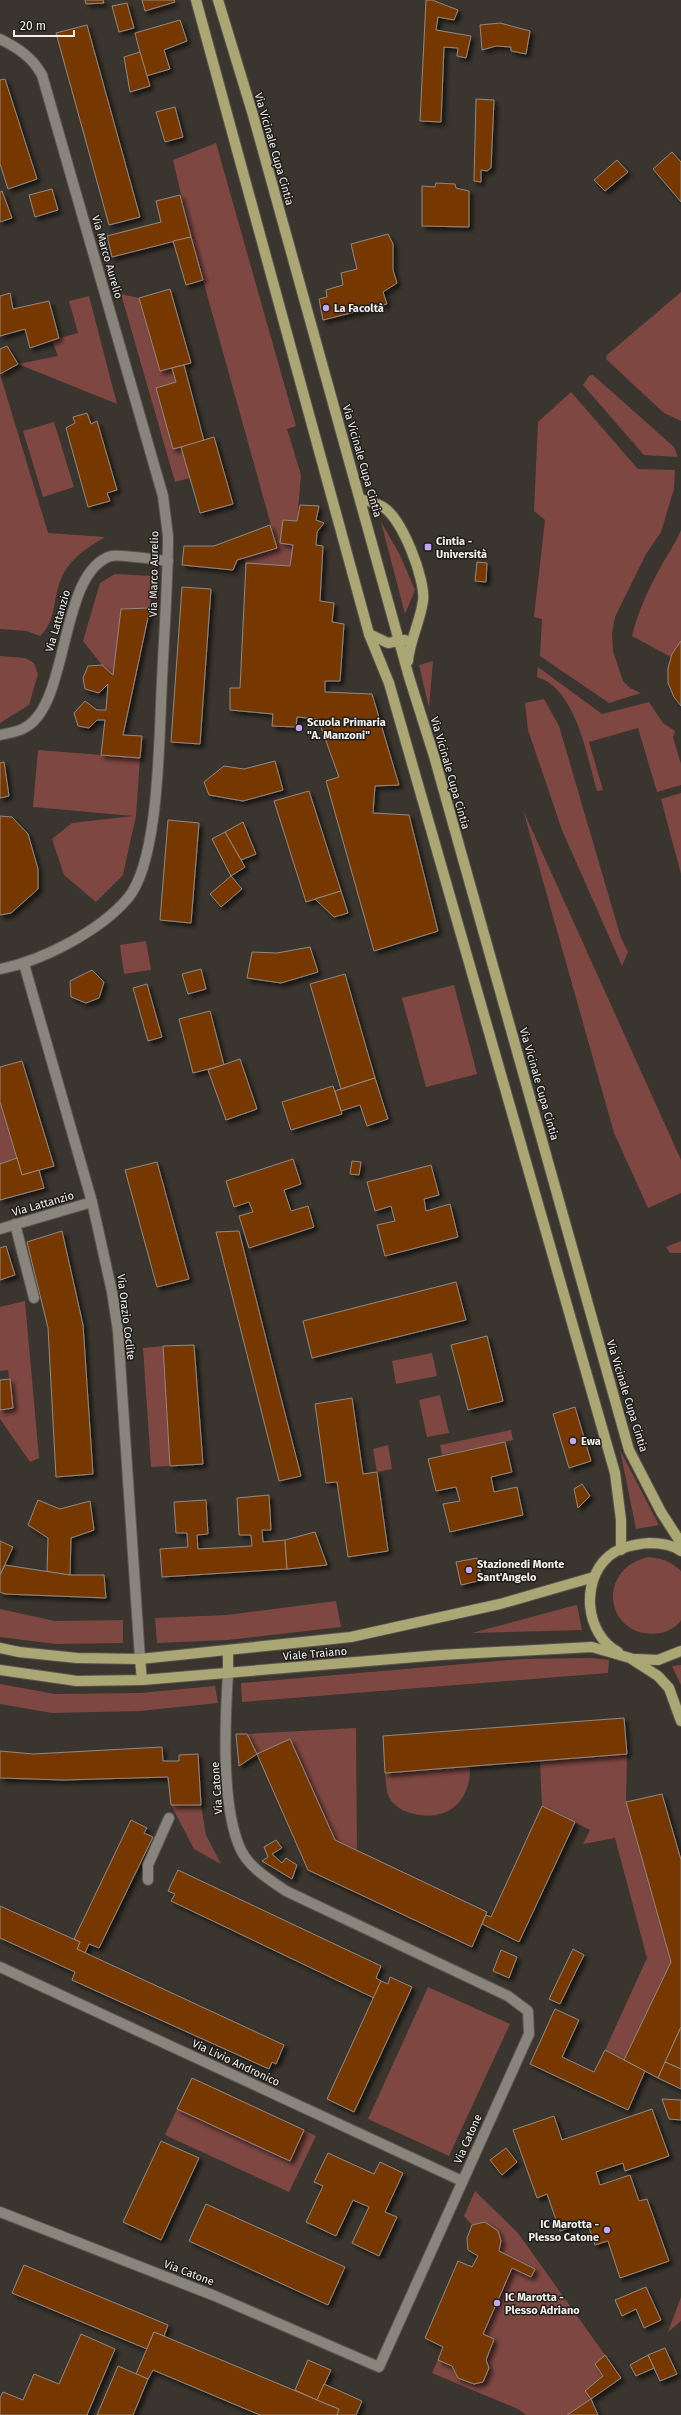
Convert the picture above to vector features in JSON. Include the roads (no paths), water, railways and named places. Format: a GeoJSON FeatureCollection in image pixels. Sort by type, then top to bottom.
{"type":"FeatureCollection","features":[{"type":"Feature","properties":{"kind":"main road"},"geometry":{"type":"LineString","coordinates":[[196,0],[369,634],[389,682],[615,1474],[621,1520],[621,1550]]}},
{"type":"Feature","properties":{"kind":"main road","name":"Via Vicinale Cupa Cintia"},"geometry":{"type":"LineString","coordinates":[[218,0],[253,115],[407,667],[629,1450],[661,1512],[681,1543]]}},
{"type":"Feature","properties":{"kind":"main road"},"geometry":{"type":"LineString","coordinates":[[360,499],[384,508],[392,518],[409,547],[423,584],[423,601],[411,638],[407,667]]}},
{"type":"Feature","properties":{"kind":"main road"},"geometry":{"type":"LineString","coordinates":[[369,634],[388,643],[400,642],[411,638]]}},
{"type":"Feature","properties":{"kind":"main road"},"geometry":{"type":"LineString","coordinates":[[681,1552],[659,1542],[634,1544],[609,1556],[594,1577],[589,1603],[595,1626],[606,1642],[616,1650],[658,1676],[669,1688],[681,1721]]}},
{"type":"Feature","properties":{"kind":"main road","name":"Viale Traiano"},"geometry":{"type":"LineString","coordinates":[[0,1648],[19,1652],[77,1658],[140,1659],[351,1637],[500,1604],[594,1577]]}},
{"type":"Feature","properties":{"kind":"main road","name":"Viale Traiano"},"geometry":{"type":"LineString","coordinates":[[0,1670],[77,1681],[142,1680],[440,1655],[592,1647],[630,1658]]}},
{"type":"Feature","properties":{"kind":"main road"},"geometry":{"type":"LineString","coordinates":[[228,1650],[228,1673]]}},
{"type":"Feature","properties":{"kind":"main road"},"geometry":{"type":"LineString","coordinates":[[630,1658],[658,1660],[681,1651]]}},
{"type":"Feature","properties":{"kind":"main road"},"geometry":{"type":"LineString","coordinates":[[140,1659],[142,1680]]}},
{"type":"Feature","properties":{"kind":"street","name":"Via Marco Aurelio"},"geometry":{"type":"LineString","coordinates":[[0,39],[18,48],[34,60],[42,75],[163,496],[168,536],[156,795],[144,864],[129,897],[100,923],[24,964],[0,969]]}},
{"type":"Feature","properties":{"kind":"street","name":"Via Lattanzio"},"geometry":{"type":"LineString","coordinates":[[0,735],[26,727],[42,712],[55,677],[80,587],[94,567],[111,556],[168,561]]}},
{"type":"Feature","properties":{"kind":"street","name":"Via Orazio Coclite"},"geometry":{"type":"LineString","coordinates":[[24,964],[92,1202],[112,1292],[118,1330],[140,1659]]}},
{"type":"Feature","properties":{"kind":"street","name":"Via Lattanzio"},"geometry":{"type":"LineString","coordinates":[[0,1229],[92,1202]]}},
{"type":"Feature","properties":{"kind":"street"},"geometry":{"type":"LineString","coordinates":[[15,1224],[34,1298]]}},
{"type":"Feature","properties":{"kind":"street","name":"Via Catone"},"geometry":{"type":"LineString","coordinates":[[0,2212],[215,2296],[379,2367],[529,2034],[528,2011],[508,1996],[286,1891],[263,1876],[240,1849],[229,1812],[225,1723],[228,1673]]}},
{"type":"Feature","properties":{"kind":"street"},"geometry":{"type":"LineString","coordinates":[[148,1880],[148,1865],[169,1818]]}},
{"type":"Feature","properties":{"kind":"street","name":"Via Livio Andronico"},"geometry":{"type":"LineString","coordinates":[[0,1968],[462,2181]]}},
{"type":"Feature","properties":{"kind":"place","name":"La Facoltà"},"geometry":{"type":"Point","coordinates":[326,308]}},
{"type":"Feature","properties":{"kind":"place","name":"Cintia - Università"},"geometry":{"type":"Point","coordinates":[428,547]}},
{"type":"Feature","properties":{"kind":"place","name":"Scuola Primaria \"A. Manzoni\""},"geometry":{"type":"Point","coordinates":[299,728]}},
{"type":"Feature","properties":{"kind":"place","name":"Ewa"},"geometry":{"type":"Point","coordinates":[573,1441]}},
{"type":"Feature","properties":{"kind":"place","name":"Stazionedi Monte Sant'Angelo"},"geometry":{"type":"Point","coordinates":[469,1570]}},
{"type":"Feature","properties":{"kind":"place","name":"IC Marotta - Plesso Catone"},"geometry":{"type":"Point","coordinates":[607,2230]}},
{"type":"Feature","properties":{"kind":"place","name":"IC Marotta - Plesso Adriano"},"geometry":{"type":"Point","coordinates":[497,2303]}}]}
